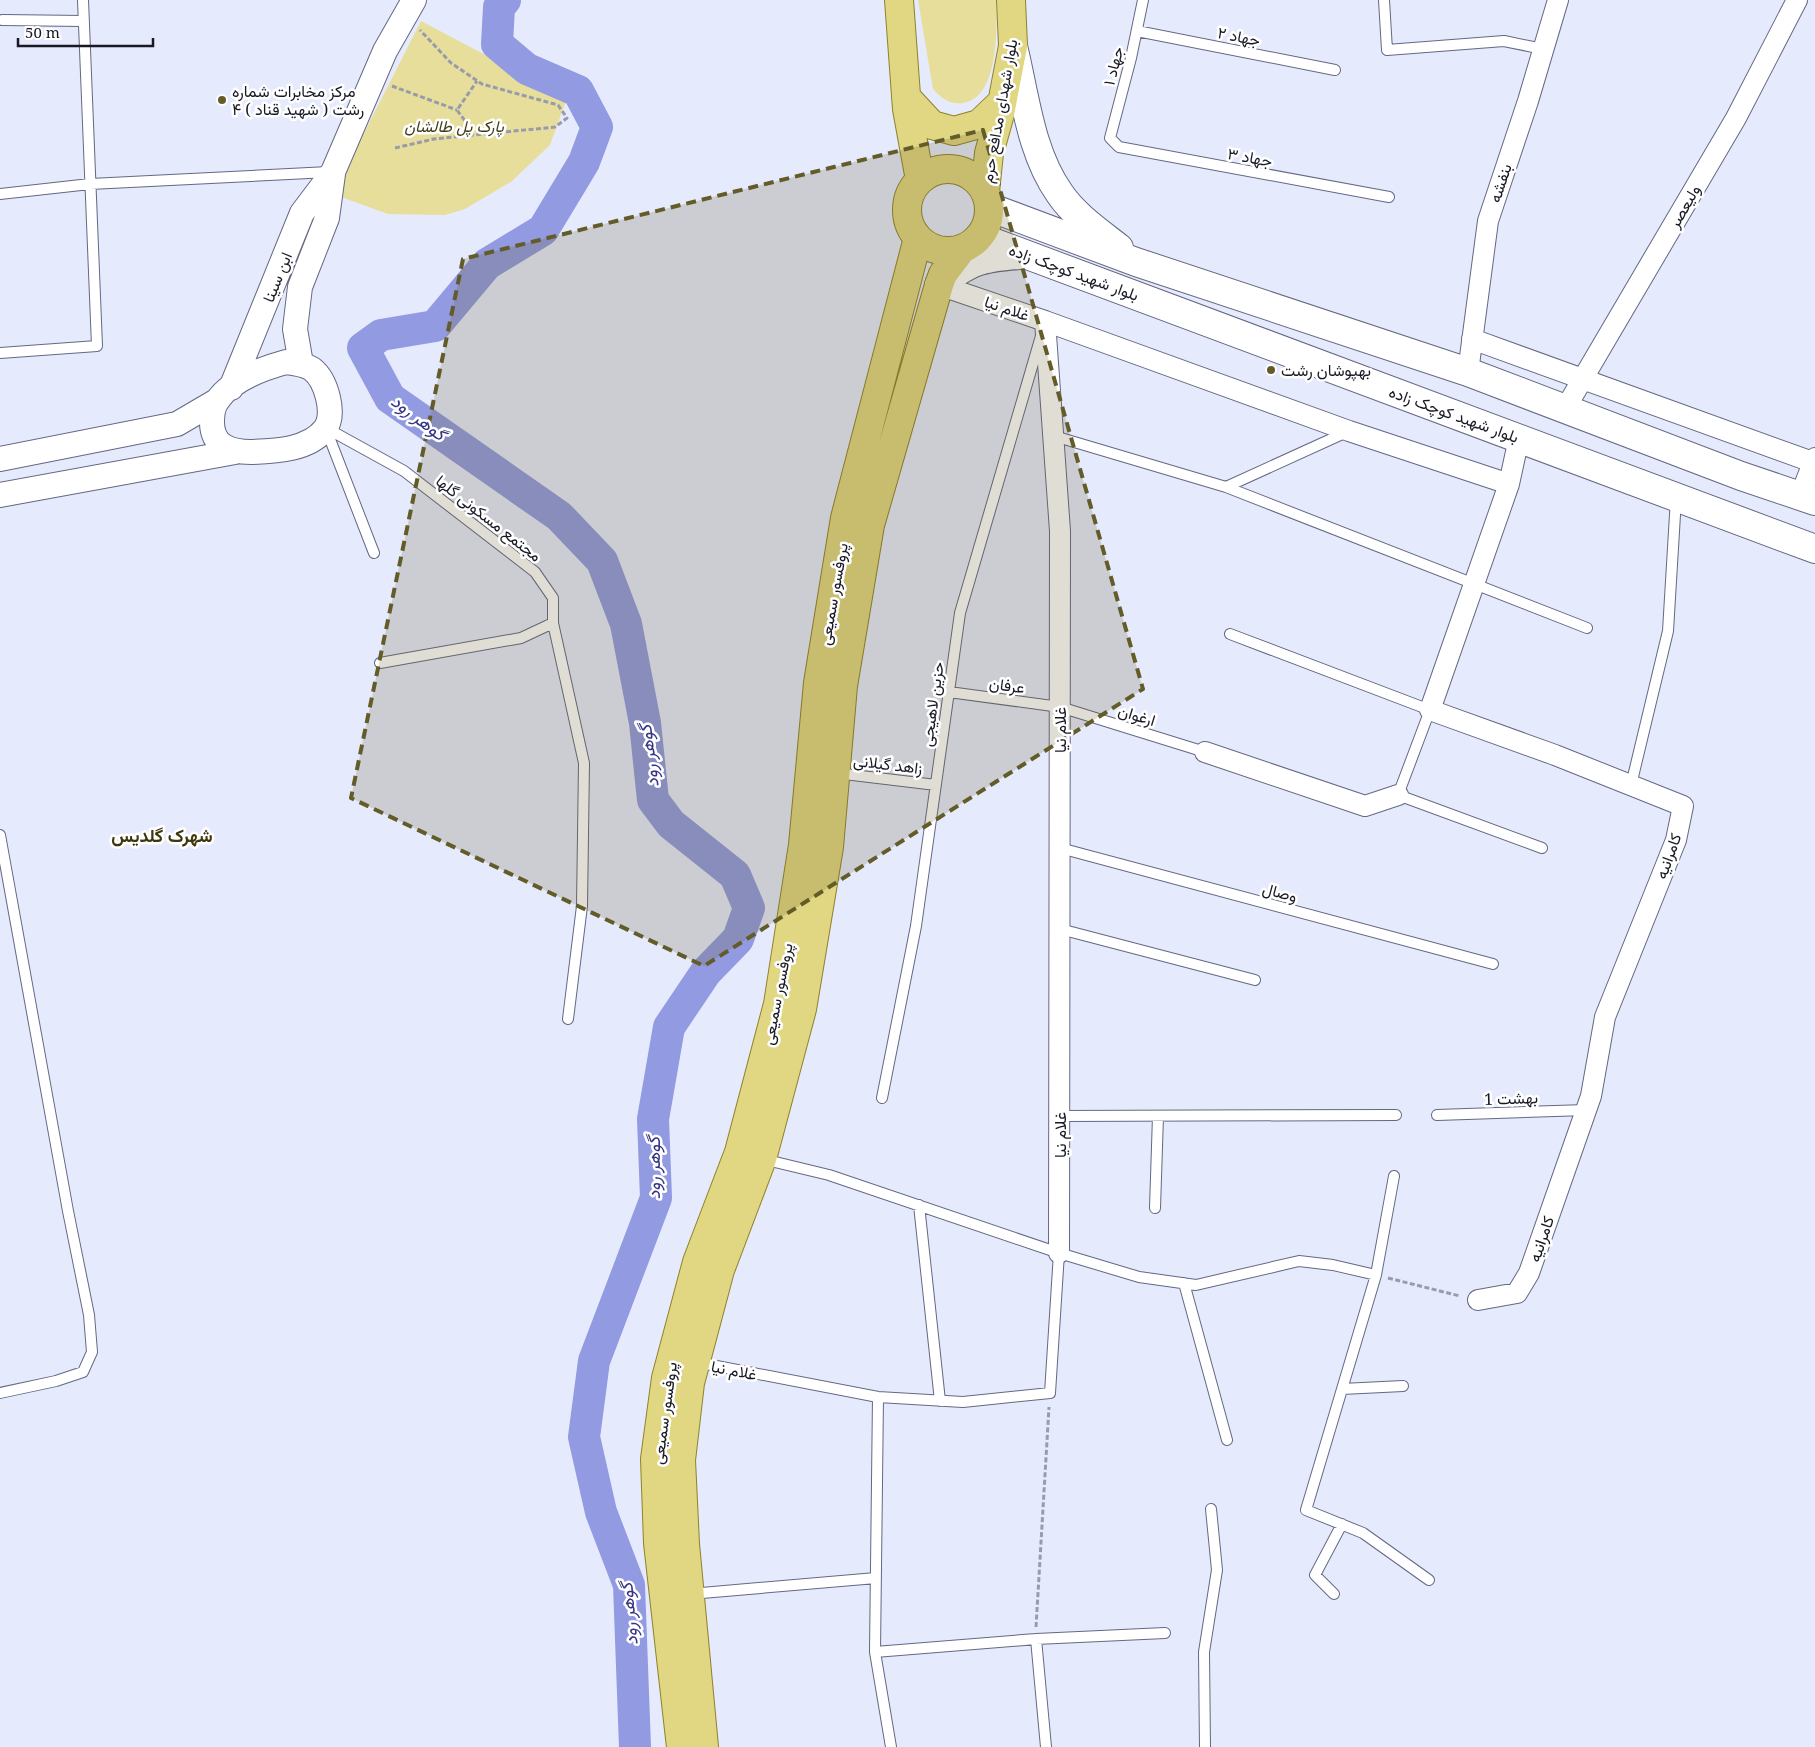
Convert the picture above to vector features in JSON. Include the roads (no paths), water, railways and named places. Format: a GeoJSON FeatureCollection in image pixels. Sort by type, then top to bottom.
{"type":"FeatureCollection","features":[{"type":"Feature","properties":{"kind":"main road"},"geometry":{"type":"LineString","coordinates":[[900,0],[906,97],[920,180]]}},
{"type":"Feature","properties":{"kind":"main road","name":"بلوار شهدای مدافع حرم"},"geometry":{"type":"LineString","coordinates":[[987,200],[989,153],[1002,103],[1013,46],[1013,5]]}},
{"type":"Feature","properties":{"kind":"main road"},"geometry":{"type":"LineString","coordinates":[[1013,46],[1034,140],[1060,194],[1082,218],[1136,262]]}},
{"type":"Feature","properties":{"kind":"main road"},"geometry":{"type":"LineString","coordinates":[[906,97],[932,125],[954,131],[978,124],[1002,103]]}},
{"type":"Feature","properties":{"kind":"main road"},"geometry":{"type":"LineString","coordinates":[[948,169],[963,172],[976,180],[987,200],[987,223],[971,243],[939,250],[927,246],[918,238],[910,225],[907,209],[911,193],[920,180],[933,172],[948,169]]}},
{"type":"Feature","properties":{"kind":"main road","name":"بلوار شهید کوچک زاده"},"geometry":{"type":"LineString","coordinates":[[987,200],[1136,262],[1468,372],[1807,499]]}},
{"type":"Feature","properties":{"kind":"main road","name":"پروفسور سمیعی"},"geometry":{"type":"LineString","coordinates":[[681,1747],[658,1543],[655,1459],[666,1378],[697,1262],[739,1152],[778,1004],[803,845],[818,683],[845,518],[918,238]]}},
{"type":"Feature","properties":{"kind":"main road","name":"بلوار شهید کوچک زاده"},"geometry":{"type":"LineString","coordinates":[[971,243],[1027,255],[1815,549]]}},
{"type":"Feature","properties":{"kind":"main road","name":"پروفسور سمیعی"},"geometry":{"type":"LineString","coordinates":[[704,1747],[689,1594],[682,1460],[690,1383],[720,1270],[762,1159],[802,1009],[829,847],[843,686],[870,525],[939,285],[943,274],[971,243]]}},
{"type":"Feature","properties":{"kind":"main road"},"geometry":{"type":"LineString","coordinates":[[939,285],[962,266],[977,260],[1027,255]]}},
{"type":"Feature","properties":{"kind":"street","name":"بنفشه"},"geometry":{"type":"LineString","coordinates":[[1468,372],[1488,221],[1558,0]]}},
{"type":"Feature","properties":{"kind":"street","name":"ولیعصر"},"geometry":{"type":"LineString","coordinates":[[1566,409],[1736,118],[1797,0]]}},
{"type":"Feature","properties":{"kind":"street","name":"ابن سینا"},"geometry":{"type":"LineString","coordinates":[[224,394],[302,213],[333,172],[385,51],[412,4]]}},
{"type":"Feature","properties":{"kind":"street","name":"ابن سینا"},"geometry":{"type":"LineString","coordinates":[[301,364],[296,329],[300,288],[326,218],[333,172]]}},
{"type":"Feature","properties":{"kind":"street","name":"غلام نیا"},"geometry":{"type":"LineString","coordinates":[[939,285],[1045,321],[1060,531],[1059,1252]]}},
{"type":"Feature","properties":{"kind":"street"},"geometry":{"type":"LineString","coordinates":[[1045,321],[1349,431],[1509,484]]}},
{"type":"Feature","properties":{"kind":"street"},"geometry":{"type":"LineString","coordinates":[[1472,339],[1582,380],[1815,461],[1807,499]]}},
{"type":"Feature","properties":{"kind":"street"},"geometry":{"type":"LineString","coordinates":[[0,459],[177,424],[271,366],[286,362],[301,364],[313,370],[326,394],[330,412],[326,428],[311,440],[297,447],[281,450],[236,452],[0,495]]}},
{"type":"Feature","properties":{"kind":"street"},"geometry":{"type":"LineString","coordinates":[[224,394],[212,415],[212,432],[220,445],[236,452]]}},
{"type":"Feature","properties":{"kind":"street"},"geometry":{"type":"LineString","coordinates":[[1430,710],[1509,484],[1519,438]]}},
{"type":"Feature","properties":{"kind":"street","name":"کامرانیه"},"geometry":{"type":"LineString","coordinates":[[1430,710],[1632,785],[1683,806],[1676,840],[1605,1017],[1591,1096],[1529,1274],[1517,1293],[1478,1300]]}},
{"type":"Feature","properties":{"kind":"street"},"geometry":{"type":"LineString","coordinates":[[1205,752],[1365,806],[1398,794]]}},
{"type":"Feature","properties":{"kind":"lane"},"geometry":{"type":"LineString","coordinates":[[0,353],[97,346],[83,0]]}},
{"type":"Feature","properties":{"kind":"lane","name":"جهاد ۱"},"geometry":{"type":"LineString","coordinates":[[1110,138],[1143,0]]}},
{"type":"Feature","properties":{"kind":"lane"},"geometry":{"type":"LineString","coordinates":[[1384,0],[1387,50],[1504,41],[1543,49]]}},
{"type":"Feature","properties":{"kind":"lane"},"geometry":{"type":"LineString","coordinates":[[2,20],[83,21]]}},
{"type":"Feature","properties":{"kind":"lane","name":"جهاد ۲"},"geometry":{"type":"LineString","coordinates":[[1137,31],[1335,70]]}},
{"type":"Feature","properties":{"kind":"lane","name":"جهاد ۳"},"geometry":{"type":"LineString","coordinates":[[1110,138],[1119,148],[1389,197]]}},
{"type":"Feature","properties":{"kind":"lane"},"geometry":{"type":"LineString","coordinates":[[0,194],[90,184],[333,172]]}},
{"type":"Feature","properties":{"kind":"lane","name":"حزین لاهیجی"},"geometry":{"type":"LineString","coordinates":[[882,1098],[916,926],[960,613],[1045,321]]}},
{"type":"Feature","properties":{"kind":"lane"},"geometry":{"type":"LineString","coordinates":[[326,428],[374,553]]}},
{"type":"Feature","properties":{"kind":"lane","name":"مجتمع مسکونی گلها"},"geometry":{"type":"LineString","coordinates":[[326,428],[404,471],[535,572],[553,598],[553,623],[584,763],[582,906],[568,1020]]}},
{"type":"Feature","properties":{"kind":"lane"},"geometry":{"type":"LineString","coordinates":[[1226,487],[1349,431]]}},
{"type":"Feature","properties":{"kind":"lane"},"geometry":{"type":"LineString","coordinates":[[1054,436],[1226,487],[1586,628]]}},
{"type":"Feature","properties":{"kind":"lane"},"geometry":{"type":"LineString","coordinates":[[1632,785],[1668,631],[1676,498]]}},
{"type":"Feature","properties":{"kind":"lane"},"geometry":{"type":"LineString","coordinates":[[380,663],[521,638],[553,623]]}},
{"type":"Feature","properties":{"kind":"lane"},"geometry":{"type":"LineString","coordinates":[[1230,634],[1430,710],[1398,794],[1542,848]]}},
{"type":"Feature","properties":{"kind":"lane","name":"عرفان"},"geometry":{"type":"LineString","coordinates":[[949,692],[1060,707]]}},
{"type":"Feature","properties":{"kind":"lane","name":"ارغوان"},"geometry":{"type":"LineString","coordinates":[[1060,707],[1205,752]]}},
{"type":"Feature","properties":{"kind":"lane","name":"زاهد گیلانی"},"geometry":{"type":"LineString","coordinates":[[836,773],[936,785]]}},
{"type":"Feature","properties":{"kind":"lane"},"geometry":{"type":"LineString","coordinates":[[0,834],[68,1211],[89,1315],[92,1352],[83,1372],[56,1381],[0,1392]]}},
{"type":"Feature","properties":{"kind":"lane","name":"وصال"},"geometry":{"type":"LineString","coordinates":[[1060,848],[1493,964]]}},
{"type":"Feature","properties":{"kind":"lane"},"geometry":{"type":"LineString","coordinates":[[1060,930],[1255,980]]}},
{"type":"Feature","properties":{"kind":"lane","name":"بهشت 1"},"geometry":{"type":"LineString","coordinates":[[1437,1115],[1586,1110]]}},
{"type":"Feature","properties":{"kind":"lane"},"geometry":{"type":"LineString","coordinates":[[1060,1116],[1396,1115]]}},
{"type":"Feature","properties":{"kind":"lane"},"geometry":{"type":"LineString","coordinates":[[1155,1208],[1158,1116]]}},
{"type":"Feature","properties":{"kind":"lane"},"geometry":{"type":"LineString","coordinates":[[762,1159],[829,1175],[1139,1277],[1196,1285],[1299,1261],[1334,1265],[1376,1275]]}},
{"type":"Feature","properties":{"kind":"lane"},"geometry":{"type":"LineString","coordinates":[[1394,1176],[1376,1275],[1306,1510],[1363,1533],[1429,1580]]}},
{"type":"Feature","properties":{"kind":"lane"},"geometry":{"type":"LineString","coordinates":[[919,1205],[940,1401]]}},
{"type":"Feature","properties":{"kind":"lane","name":"غلام نیا"},"geometry":{"type":"LineString","coordinates":[[695,1362],[878,1397],[962,1402],[1050,1393],[1059,1252]]}},
{"type":"Feature","properties":{"kind":"lane"},"geometry":{"type":"LineString","coordinates":[[1184,1283],[1227,1440]]}},
{"type":"Feature","properties":{"kind":"lane"},"geometry":{"type":"LineString","coordinates":[[1342,1389],[1403,1386]]}},
{"type":"Feature","properties":{"kind":"lane"},"geometry":{"type":"LineString","coordinates":[[878,1397],[875,1652],[891,1747]]}},
{"type":"Feature","properties":{"kind":"lane"},"geometry":{"type":"LineString","coordinates":[[1205,1747],[1204,1652],[1217,1570],[1211,1510]]}},
{"type":"Feature","properties":{"kind":"lane"},"geometry":{"type":"LineString","coordinates":[[1334,1594],[1315,1575],[1342,1524]]}},
{"type":"Feature","properties":{"kind":"lane"},"geometry":{"type":"LineString","coordinates":[[689,1594],[876,1578]]}},
{"type":"Feature","properties":{"kind":"lane"},"geometry":{"type":"LineString","coordinates":[[875,1652],[1036,1639],[1165,1633]]}},
{"type":"Feature","properties":{"kind":"lane"},"geometry":{"type":"LineString","coordinates":[[1036,1639],[1046,1747]]}},
{"type":"Feature","properties":{"kind":"waterway","name":"گوهر رود"},"geometry":{"type":"LineString","coordinates":[[505,0],[499,7],[497,44],[527,69],[578,91],[597,127],[584,162],[543,230],[487,264],[435,326],[381,335],[363,348],[390,398],[559,516],[602,561],[626,624],[645,723],[653,800],[671,824],[735,875],[749,908],[738,939],[706,972],[669,1027],[653,1119],[656,1198],[594,1361],[584,1437],[601,1512],[629,1585],[635,1747]]}},
{"type":"Feature","properties":{"kind":"place","name":"مرکز مخابرات شماره ۴ رشت ( شهید قناد )"},"geometry":{"type":"Point","coordinates":[222,100]}},
{"type":"Feature","properties":{"kind":"place","name":"بهپوشان رشت"},"geometry":{"type":"Point","coordinates":[1271,370]}},
{"type":"Feature","properties":{"kind":"district","name":"شهرک گلدیس"},"geometry":{"type":"Point","coordinates":[162,835]}},
{"type":"Feature","properties":{"kind":"park label","name":"پارک پل طالشان"},"geometry":{"type":"Point","coordinates":[454,126]}}]}
